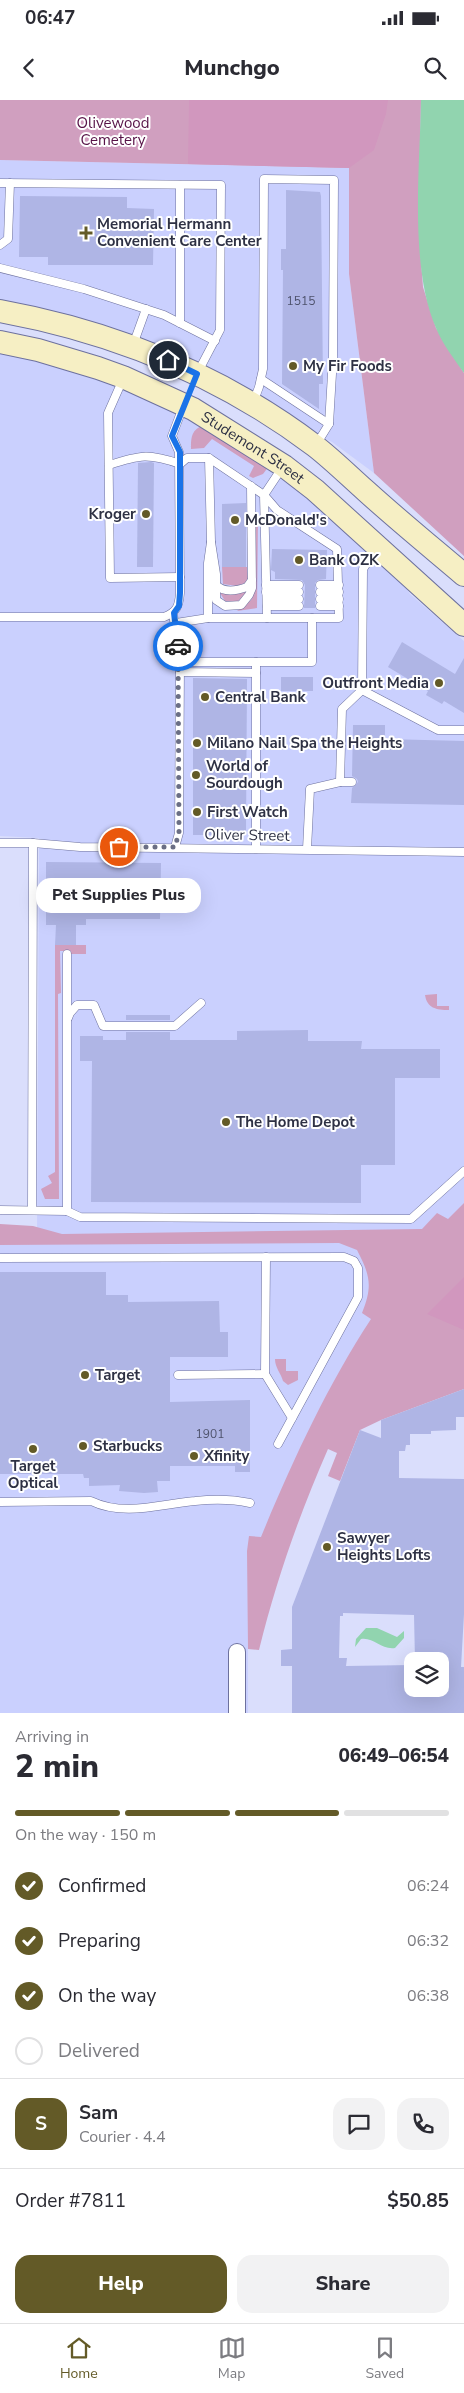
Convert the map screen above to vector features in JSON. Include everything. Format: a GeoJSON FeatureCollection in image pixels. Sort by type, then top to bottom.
{"type":"FeatureCollection","features":[{"type":"Feature","properties":{"kind":"main road"},"geometry":{"type":"LineString","coordinates":[[0,311],[32,317],[133,346],[197,374],[252,405],[315,446],[464,575]]}},
{"type":"Feature","properties":{"kind":"main road","name":"Studemont Street"},"geometry":{"type":"LineString","coordinates":[[0,342],[38,350],[123,377],[184,404],[215,422],[284,466],[315,490],[464,625]]}},
{"type":"Feature","properties":{"kind":"main road"},"geometry":{"type":"LineString","coordinates":[[184,404],[197,374]]}},
{"type":"Feature","properties":{"kind":"main road"},"geometry":{"type":"LineString","coordinates":[[215,422],[248,430],[301,459],[315,446]]}},
{"type":"Feature","properties":{"kind":"street"},"geometry":{"type":"LineString","coordinates":[[237,1652],[237,1713]]}},
{"type":"Feature","properties":{"kind":"lane"},"geometry":{"type":"LineString","coordinates":[[252,405],[261,379],[264,179],[334,180],[333,357],[329,424],[315,446]]}},
{"type":"Feature","properties":{"kind":"lane"},"geometry":{"type":"LineString","coordinates":[[0,183],[221,185],[220,330],[197,374]]}},
{"type":"Feature","properties":{"kind":"lane"},"geometry":{"type":"LineString","coordinates":[[0,245],[8,239],[10,183]]}},
{"type":"Feature","properties":{"kind":"lane"},"geometry":{"type":"LineString","coordinates":[[180,185],[180,323]]}},
{"type":"Feature","properties":{"kind":"lane"},"geometry":{"type":"LineString","coordinates":[[0,268],[84,289],[164,315],[215,341]]}},
{"type":"Feature","properties":{"kind":"lane"},"geometry":{"type":"LineString","coordinates":[[133,346],[146,309]]}},
{"type":"Feature","properties":{"kind":"lane"},"geometry":{"type":"LineString","coordinates":[[123,377],[108,413],[110,578],[180,577]]}},
{"type":"Feature","properties":{"kind":"lane"},"geometry":{"type":"LineString","coordinates":[[261,379],[329,424]]}},
{"type":"Feature","properties":{"kind":"lane"},"geometry":{"type":"LineString","coordinates":[[0,617],[164,616],[174,613],[179,606],[180,452],[172,436],[184,404]]}},
{"type":"Feature","properties":{"kind":"lane"},"geometry":{"type":"LineString","coordinates":[[109,465],[136,456],[156,456],[180,464]]}},
{"type":"Feature","properties":{"kind":"lane"},"geometry":{"type":"LineString","coordinates":[[176,623],[208,618],[339,618],[337,549],[277,510],[264,495],[209,458],[186,458],[180,464]]}},
{"type":"Feature","properties":{"kind":"lane"},"geometry":{"type":"LineString","coordinates":[[209,458],[211,542],[216,600],[225,606],[237,606],[245,602],[249,596],[252,580],[251,486]]}},
{"type":"Feature","properties":{"kind":"lane"},"geometry":{"type":"LineString","coordinates":[[267,618],[264,495],[284,466]]}},
{"type":"Feature","properties":{"kind":"lane"},"geometry":{"type":"LineString","coordinates":[[208,618],[208,563],[211,542]]}},
{"type":"Feature","properties":{"kind":"lane"},"geometry":{"type":"LineString","coordinates":[[340,782],[342,710],[362,690],[363,569],[377,548]]}},
{"type":"Feature","properties":{"kind":"lane"},"geometry":{"type":"LineString","coordinates":[[216,585],[225,590],[235,591],[247,587],[252,580]]}},
{"type":"Feature","properties":{"kind":"lane"},"geometry":{"type":"LineString","coordinates":[[267,596],[299,595],[267,596]]}},
{"type":"Feature","properties":{"kind":"lane"},"geometry":{"type":"LineString","coordinates":[[339,596],[320,596],[339,596]]}},
{"type":"Feature","properties":{"kind":"lane"},"geometry":{"type":"LineString","coordinates":[[174,613],[180,662],[179,832],[175,847]]}},
{"type":"Feature","properties":{"kind":"lane"},"geometry":{"type":"LineString","coordinates":[[180,662],[312,662],[312,618]]}},
{"type":"Feature","properties":{"kind":"lane"},"geometry":{"type":"LineString","coordinates":[[256,662],[256,849]]}},
{"type":"Feature","properties":{"kind":"lane"},"geometry":{"type":"LineString","coordinates":[[180,672],[256,673]]}},
{"type":"Feature","properties":{"kind":"lane"},"geometry":{"type":"LineString","coordinates":[[362,690],[438,730],[464,730]]}},
{"type":"Feature","properties":{"kind":"lane"},"geometry":{"type":"LineString","coordinates":[[307,849],[310,789],[340,782],[352,782]]}},
{"type":"Feature","properties":{"kind":"lane","name":"Oliver Street"},"geometry":{"type":"LineString","coordinates":[[0,842],[80,847],[464,852]]}},
{"type":"Feature","properties":{"kind":"lane"},"geometry":{"type":"LineString","coordinates":[[32,1209],[34,843]]}},
{"type":"Feature","properties":{"kind":"lane"},"geometry":{"type":"LineString","coordinates":[[67,954],[67,1211]]}},
{"type":"Feature","properties":{"kind":"lane"},"geometry":{"type":"LineString","coordinates":[[66,1025],[70,1013],[77,1005],[94,1005],[102,1026],[174,1026],[201,1003]]}},
{"type":"Feature","properties":{"kind":"lane"},"geometry":{"type":"LineString","coordinates":[[0,1210],[67,1211],[82,1217],[411,1219],[464,1170]]}},
{"type":"Feature","properties":{"kind":"lane"},"geometry":{"type":"LineString","coordinates":[[266,1257],[266,1374],[292,1418]]}},
{"type":"Feature","properties":{"kind":"lane"},"geometry":{"type":"LineString","coordinates":[[0,1258],[344,1257],[354,1261],[358,1268],[358,1297],[278,1444]]}},
{"type":"Feature","properties":{"kind":"lane"},"geometry":{"type":"LineString","coordinates":[[178,1374],[266,1374]]}},
{"type":"Feature","properties":{"kind":"lane"},"geometry":{"type":"LineString","coordinates":[[0,1502],[91,1501],[98,1505],[130,1509],[196,1500],[237,1500],[250,1503]]}},
{"type":"Feature","properties":{"kind":"shaded area"},"geometry":{"type":"Polygon","coordinates":[[[189,100],[388,100],[386,114],[374,150],[349,168],[188,164],[189,100]]]}},
{"type":"Feature","properties":{"kind":"shaded area"},"geometry":{"type":"Polygon","coordinates":[[[421,100],[464,100],[464,373],[436,328],[422,276],[418,216],[421,100]]]}},
{"type":"Feature","properties":{"kind":"shaded area"},"geometry":{"type":"Polygon","coordinates":[[[0,160],[349,168],[349,274],[374,473],[332,442],[80,320],[28,305],[0,300],[0,160]]]}},
{"type":"Feature","properties":{"kind":"shaded area"},"geometry":{"type":"Polygon","coordinates":[[[0,350],[37,358],[155,399],[278,466],[402,582],[410,594],[464,641],[464,1225],[341,1395],[272,1546],[248,1649],[248,1713],[0,1713],[0,1241],[37,1240],[39,838],[0,836],[0,350]]]}},
{"type":"Feature","properties":{"kind":"shaded area"},"geometry":{"type":"Polygon","coordinates":[[[464,1277],[464,1330],[427,1314],[464,1277]]]}},
{"type":"Feature","properties":{"kind":"shaded area"},"geometry":{"type":"Polygon","coordinates":[[[366,1628],[377,1628],[397,1637],[404,1631],[404,1638],[395,1648],[386,1647],[366,1639],[361,1639],[355,1647],[356,1639],[366,1628]]]}},
{"type":"Feature","properties":{"kind":"green space","name":"Olivewood Cemetery"},"geometry":{"type":"Polygon","coordinates":[[[0,100],[421,100],[419,233],[423,287],[436,328],[464,373],[464,556],[374,473],[349,274],[349,168],[0,160],[0,100]]]}},
{"type":"Feature","properties":{"kind":"green space"},"geometry":{"type":"Polygon","coordinates":[[[202,426],[269,466],[263,474],[253,478],[249,476],[254,466],[212,439],[204,448],[191,449],[194,432],[202,426]]]}},
{"type":"Feature","properties":{"kind":"green space"},"geometry":{"type":"Polygon","coordinates":[[[255,517],[258,517],[257,608],[237,611],[251,600],[255,588],[255,517]]]}},
{"type":"Feature","properties":{"kind":"green space"},"geometry":{"type":"Polygon","coordinates":[[[222,567],[247,567],[248,578],[245,583],[237,586],[223,584],[222,567]]]}},
{"type":"Feature","properties":{"kind":"green space"},"geometry":{"type":"Polygon","coordinates":[[[248,589],[245,595],[237,602],[225,601],[220,593],[248,589]]]}},
{"type":"Feature","properties":{"kind":"green space"},"geometry":{"type":"Polygon","coordinates":[[[55,945],[86,945],[86,954],[71,954],[71,951],[60,951],[61,993],[58,994],[59,1199],[45,1199],[41,1189],[52,1183],[48,1176],[55,1172],[55,945]]]}},
{"type":"Feature","properties":{"kind":"green space"},"geometry":{"type":"Polygon","coordinates":[[[437,994],[437,1006],[449,1006],[449,1010],[436,1009],[428,1003],[425,995],[437,994]]]}},
{"type":"Feature","properties":{"kind":"green space"},"geometry":{"type":"Polygon","coordinates":[[[464,1203],[464,1389],[381,1420],[360,1430],[340,1481],[328,1476],[337,1453],[328,1449],[289,1548],[259,1650],[248,1649],[247,1551],[249,1536],[261,1537],[325,1398],[371,1319],[362,1313],[369,1288],[365,1267],[357,1250],[339,1243],[0,1245],[0,1224],[33,1226],[62,1234],[422,1229],[437,1213],[448,1219],[464,1203]]]}},
{"type":"Feature","properties":{"kind":"green space"},"geometry":{"type":"Polygon","coordinates":[[[275,1359],[286,1359],[286,1371],[298,1371],[298,1380],[288,1385],[283,1381],[275,1359]]]}},
{"type":"Feature","properties":{"kind":"building"},"geometry":{"type":"Polygon","coordinates":[[[286,190],[320,192],[321,196],[323,384],[319,384],[319,409],[282,384],[283,270],[281,270],[281,249],[286,249],[286,190]]]}},
{"type":"Feature","properties":{"kind":"building","name":"Memorial Hermann Convenient Care Center"},"geometry":{"type":"Polygon","coordinates":[[[20,196],[127,197],[127,208],[154,209],[153,265],[48,265],[48,257],[19,257],[20,196]]]}},
{"type":"Feature","properties":{"kind":"building","name":"Kroger"},"geometry":{"type":"Polygon","coordinates":[[[138,463],[154,463],[153,567],[137,567],[138,463]]]}},
{"type":"Feature","properties":{"kind":"building","name":"McDonald's"},"geometry":{"type":"Polygon","coordinates":[[[246,503],[246,567],[222,567],[222,504],[246,503]]]}},
{"type":"Feature","properties":{"kind":"building","name":"Bank OZK"},"geometry":{"type":"Polygon","coordinates":[[[272,549],[327,550],[326,579],[318,580],[315,583],[315,608],[304,608],[305,585],[302,580],[275,579],[275,572],[271,570],[272,549]]]}},
{"type":"Feature","properties":{"kind":"building","name":"Outfront Media"},"geometry":{"type":"Polygon","coordinates":[[[402,642],[455,674],[464,658],[464,713],[444,701],[442,704],[426,695],[428,691],[388,667],[402,642]]]}},
{"type":"Feature","properties":{"kind":"building"},"geometry":{"type":"Polygon","coordinates":[[[281,677],[313,677],[313,691],[281,691],[281,677]]]}},
{"type":"Feature","properties":{"kind":"building"},"geometry":{"type":"Polygon","coordinates":[[[193,678],[247,679],[246,835],[193,835],[193,678]]]}},
{"type":"Feature","properties":{"kind":"building"},"geometry":{"type":"Polygon","coordinates":[[[353,725],[385,725],[385,739],[464,741],[464,805],[351,803],[352,788],[358,782],[352,776],[353,725]]]}},
{"type":"Feature","properties":{"kind":"building"},"geometry":{"type":"Polygon","coordinates":[[[46,862],[161,863],[160,919],[86,919],[86,925],[76,925],[76,945],[55,945],[56,925],[46,925],[46,862]]]}},
{"type":"Feature","properties":{"kind":"building"},"geometry":{"type":"Polygon","coordinates":[[[126,1015],[170,1015],[170,1020],[126,1020],[126,1015]]]}},
{"type":"Feature","properties":{"kind":"building","name":"The Home Depot"},"geometry":{"type":"Polygon","coordinates":[[[308,1030],[308,1041],[362,1041],[361,1049],[440,1049],[440,1078],[395,1078],[395,1165],[361,1165],[361,1203],[91,1202],[92,1061],[80,1061],[80,1036],[103,1036],[103,1040],[126,1040],[126,1032],[170,1032],[170,1040],[237,1040],[237,1031],[308,1030]]]}},
{"type":"Feature","properties":{"kind":"building","name":"Target"},"geometry":{"type":"Polygon","coordinates":[[[0,1272],[106,1272],[106,1295],[128,1295],[128,1302],[219,1301],[220,1332],[228,1332],[228,1357],[170,1357],[170,1402],[250,1400],[250,1472],[235,1472],[235,1466],[170,1466],[170,1481],[157,1481],[158,1492],[144,1493],[119,1491],[120,1485],[89,1486],[89,1478],[84,1478],[83,1474],[0,1474],[0,1272]]]}},
{"type":"Feature","properties":{"kind":"building","name":"Sawyer Heights Lofts"},"geometry":{"type":"Polygon","coordinates":[[[464,1389],[464,1417],[456,1417],[456,1430],[431,1431],[431,1434],[410,1434],[410,1445],[406,1445],[405,1451],[399,1451],[399,1478],[464,1479],[464,1614],[461,1667],[464,1667],[464,1713],[292,1713],[292,1666],[281,1666],[281,1650],[292,1649],[292,1607],[360,1430],[381,1438],[381,1420],[464,1389]],[[343,1613],[343,1616],[340,1616],[339,1658],[347,1658],[346,1666],[404,1665],[404,1697],[449,1697],[449,1652],[415,1652],[414,1615],[343,1613]]]}},
{"type":"Feature","properties":{"kind":"way so far"},"geometry":{"type":"LineString","coordinates":[[119,847],[175,847],[179,832],[180,662],[178,646]]}},
{"type":"Feature","properties":{"kind":"place","name":"Memorial Hermann Convenient Care Center"},"geometry":{"type":"Point","coordinates":[86,233]}},
{"type":"Feature","properties":{"kind":"place","name":"My Fir Foods"},"geometry":{"type":"Point","coordinates":[293,366]}},
{"type":"Feature","properties":{"kind":"place","name":"Kroger"},"geometry":{"type":"Point","coordinates":[146,514]}},
{"type":"Feature","properties":{"kind":"place","name":"McDonald's"},"geometry":{"type":"Point","coordinates":[235,520]}},
{"type":"Feature","properties":{"kind":"place","name":"Bank OZK"},"geometry":{"type":"Point","coordinates":[299,560]}},
{"type":"Feature","properties":{"kind":"place","name":"Outfront Media"},"geometry":{"type":"Point","coordinates":[439,683]}},
{"type":"Feature","properties":{"kind":"place","name":"Central Bank"},"geometry":{"type":"Point","coordinates":[205,697]}},
{"type":"Feature","properties":{"kind":"place","name":"Milano Nail Spa the Heights"},"geometry":{"type":"Point","coordinates":[197,743]}},
{"type":"Feature","properties":{"kind":"place","name":"World of Sourdough"},"geometry":{"type":"Point","coordinates":[196,775]}},
{"type":"Feature","properties":{"kind":"place","name":"First Watch"},"geometry":{"type":"Point","coordinates":[197,812]}},
{"type":"Feature","properties":{"kind":"place","name":"Pet Supplies Plus"},"geometry":{"type":"Point","coordinates":[119,847]}},
{"type":"Feature","properties":{"kind":"place","name":"The Home Depot"},"geometry":{"type":"Point","coordinates":[226,1122]}},
{"type":"Feature","properties":{"kind":"place","name":"Target"},"geometry":{"type":"Point","coordinates":[85,1375]}},
{"type":"Feature","properties":{"kind":"place","name":"Starbucks"},"geometry":{"type":"Point","coordinates":[83,1446]}},
{"type":"Feature","properties":{"kind":"place","name":"Target Optical"},"geometry":{"type":"Point","coordinates":[33,1449]}},
{"type":"Feature","properties":{"kind":"place","name":"Xfinity"},"geometry":{"type":"Point","coordinates":[194,1456]}},
{"type":"Feature","properties":{"kind":"place","name":"Sawyer Heights Lofts"},"geometry":{"type":"Point","coordinates":[327,1547]}},
{"type":"Feature","properties":{"kind":"route"},"geometry":{"type":"LineString","coordinates":[[168,360],[197,374],[172,436],[180,452],[180,593],[179,606],[174,613],[178,646]]}}]}
